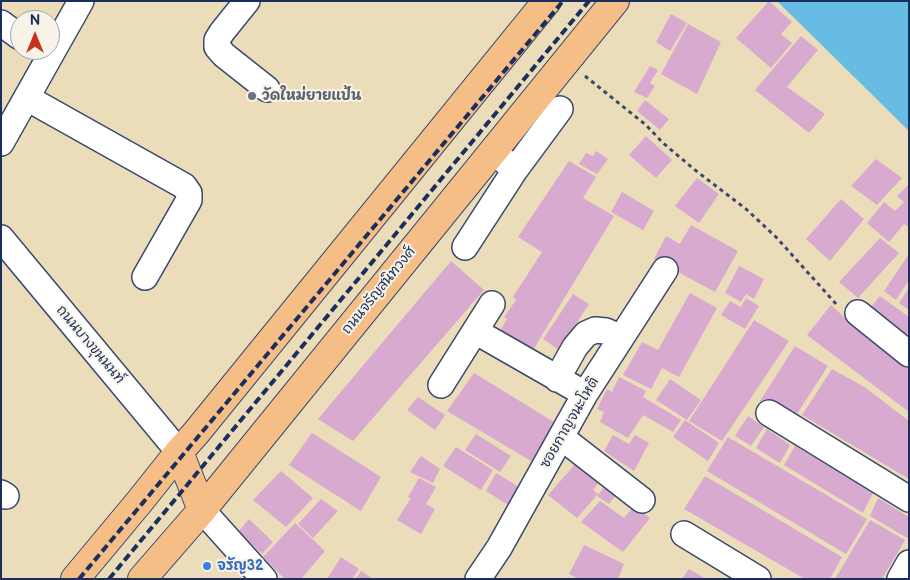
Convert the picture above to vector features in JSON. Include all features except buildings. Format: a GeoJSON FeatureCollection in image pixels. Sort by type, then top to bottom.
{"type":"FeatureCollection","features":[{"type":"Feature","properties":{"kind":"main road"},"geometry":{"type":"LineString","coordinates":[[74,579],[140,501],[547,1]]}},
{"type":"Feature","properties":{"kind":"main road","name":"ถนนจรัญสนิทวงศ์"},"geometry":{"type":"LineString","coordinates":[[142,579],[202,510],[615,1]]}},
{"type":"Feature","properties":{"kind":"main road"},"geometry":{"type":"LineString","coordinates":[[179,452],[202,510]]}},
{"type":"Feature","properties":{"kind":"street"},"geometry":{"type":"LineString","coordinates":[[60,31],[81,1]]}},
{"type":"Feature","properties":{"kind":"street"},"geometry":{"type":"LineString","coordinates":[[247,1],[222,32],[217,40],[217,47],[224,55],[267,89]]}},
{"type":"Feature","properties":{"kind":"street"},"geometry":{"type":"LineString","coordinates":[[1,143],[27,98],[42,60]]}},
{"type":"Feature","properties":{"kind":"street"},"geometry":{"type":"LineString","coordinates":[[27,98],[184,186],[189,193],[189,200],[145,276]]}},
{"type":"Feature","properties":{"kind":"street"},"geometry":{"type":"LineString","coordinates":[[465,247],[515,170],[560,109]]}},
{"type":"Feature","properties":{"kind":"street"},"geometry":{"type":"LineString","coordinates":[[493,151],[515,170]]}},
{"type":"Feature","properties":{"kind":"street","name":"ถนนบางขุนนนท์"},"geometry":{"type":"LineString","coordinates":[[1,238],[179,452]]}},
{"type":"Feature","properties":{"kind":"street","name":"ซอยกาญจนะโหติ"},"geometry":{"type":"LineString","coordinates":[[478,579],[499,548],[585,394],[665,270]]}},
{"type":"Feature","properties":{"kind":"street"},"geometry":{"type":"LineString","coordinates":[[441,385],[492,304]]}},
{"type":"Feature","properties":{"kind":"street"},"geometry":{"type":"LineString","coordinates":[[851,312],[909,354]]}},
{"type":"Feature","properties":{"kind":"street"},"geometry":{"type":"LineString","coordinates":[[557,379],[575,347],[586,334],[595,330],[606,331],[621,338]]}},
{"type":"Feature","properties":{"kind":"street"},"geometry":{"type":"LineString","coordinates":[[475,331],[585,394]]}},
{"type":"Feature","properties":{"kind":"street"},"geometry":{"type":"LineString","coordinates":[[769,412],[909,499]]}},
{"type":"Feature","properties":{"kind":"street"},"geometry":{"type":"LineString","coordinates":[[561,437],[642,500]]}},
{"type":"Feature","properties":{"kind":"street"},"geometry":{"type":"LineString","coordinates":[[202,510],[264,579]]}},
{"type":"Feature","properties":{"kind":"street"},"geometry":{"type":"LineString","coordinates":[[684,534],[758,579]]}},
{"type":"Feature","properties":{"kind":"street"},"geometry":{"type":"LineString","coordinates":[[900,579],[909,563]]}},
{"type":"Feature","properties":{"kind":"path"},"geometry":{"type":"LineString","coordinates":[[578,70],[646,125],[662,143],[746,209],[851,312]]}},
{"type":"Feature","properties":{"kind":"water"},"geometry":{"type":"Polygon","coordinates":[[[777,1],[909,1],[909,131],[777,1]]]}},
{"type":"Feature","properties":{"kind":"railway"},"geometry":{"type":"LineString","coordinates":[[79,579],[563,1]]}},
{"type":"Feature","properties":{"kind":"railway"},"geometry":{"type":"LineString","coordinates":[[109,579],[589,1]]}},
{"type":"Feature","properties":{"kind":"place","name":"วัดใหม่ยายแป้น"},"geometry":{"type":"Point","coordinates":[252,96]}},
{"type":"Feature","properties":{"kind":"place","name":"จรัญ32"},"geometry":{"type":"Point","coordinates":[207,566]}}]}
